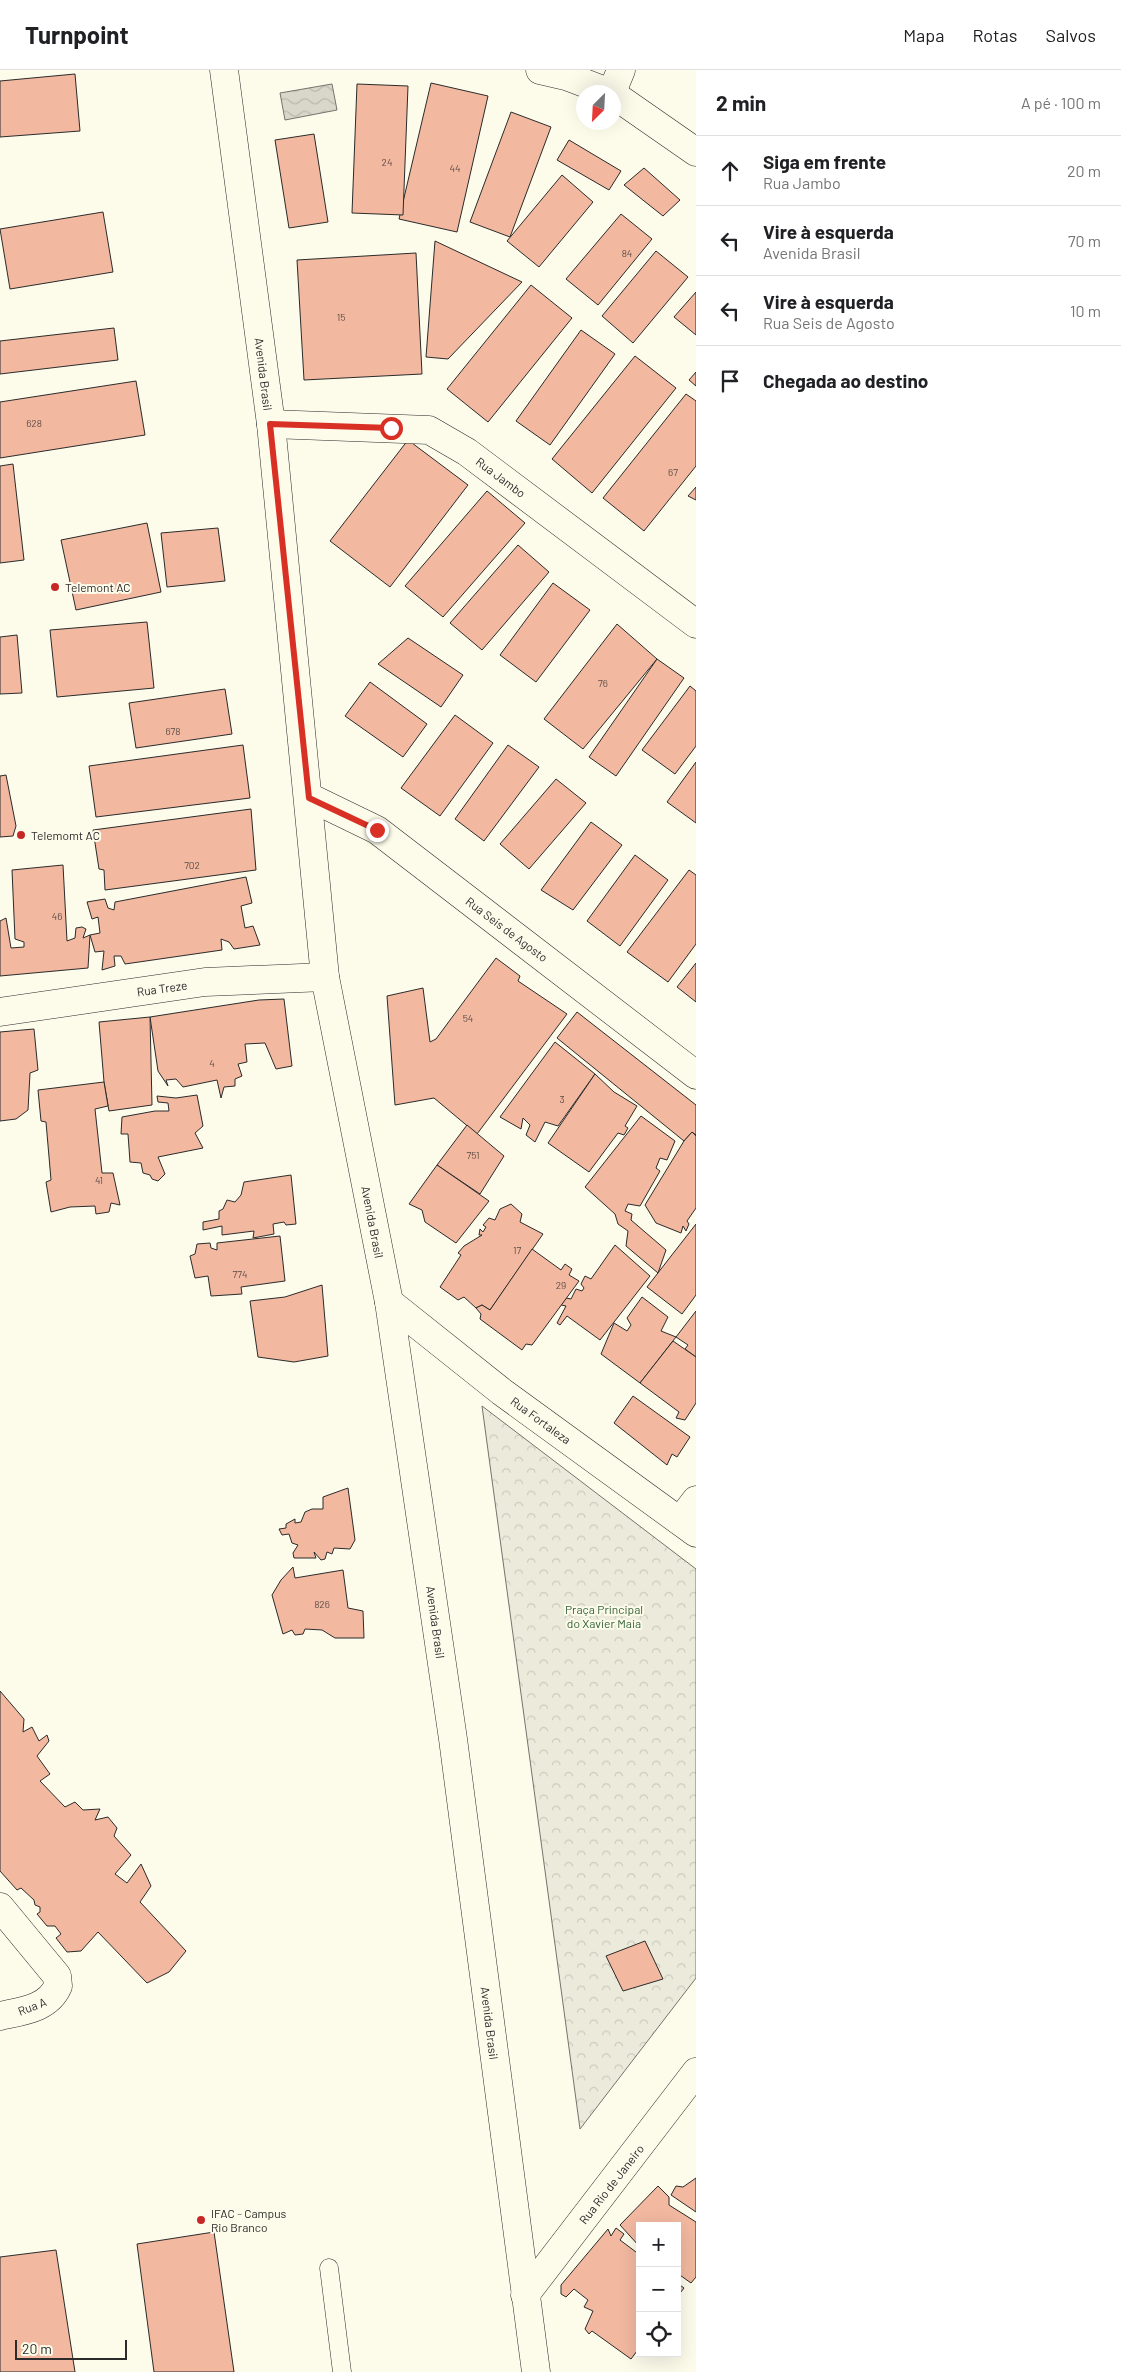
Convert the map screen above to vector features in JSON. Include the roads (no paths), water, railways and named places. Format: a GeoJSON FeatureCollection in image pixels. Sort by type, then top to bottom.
{"type":"FeatureCollection","features":[{"type":"Feature","properties":{"kind":"street","name":"Avenida Brasil"},"geometry":{"type":"LineString","coordinates":[[224,70],[270,424],[309,798],[325,977],[389,1302],[453,1740],[536,2372]]}},
{"type":"Feature","properties":{"kind":"street"},"geometry":{"type":"LineString","coordinates":[[540,70],[566,76],[590,85]]}},
{"type":"Feature","properties":{"kind":"street"},"geometry":{"type":"LineString","coordinates":[[616,85],[621,70]]}},
{"type":"Feature","properties":{"kind":"street"},"geometry":{"type":"LineString","coordinates":[[621,100],[696,152]]}},
{"type":"Feature","properties":{"kind":"street","name":"Rua Jambo"},"geometry":{"type":"LineString","coordinates":[[270,424],[429,430],[467,452],[696,624]]}},
{"type":"Feature","properties":{"kind":"street","name":"Rua Seis de Agosto"},"geometry":{"type":"LineString","coordinates":[[309,798],[377,830],[696,1074]]}},
{"type":"Feature","properties":{"kind":"street","name":"Rua Treze"},"geometry":{"type":"LineString","coordinates":[[0,1012],[205,982],[325,977]]}},
{"type":"Feature","properties":{"kind":"street","name":"Rua Fortaleza"},"geometry":{"type":"LineString","coordinates":[[389,1302],[502,1392],[688,1527]]}},
{"type":"Feature","properties":{"kind":"street"},"geometry":{"type":"LineString","coordinates":[[688,1527],[696,1500]]}},
{"type":"Feature","properties":{"kind":"street","name":"Rua A"},"geometry":{"type":"LineString","coordinates":[[0,1907],[57,1976],[58,1986],[48,2002],[27,2010],[0,2016]]}},
{"type":"Feature","properties":{"kind":"street","name":"Rua Rio de Janeiro"},"geometry":{"type":"LineString","coordinates":[[526,2295],[696,2072]]}},
{"type":"Feature","properties":{"kind":"lane"},"geometry":{"type":"LineString","coordinates":[[329,2268],[342,2372]]}},
{"type":"Feature","properties":{"kind":"water"},"geometry":{"type":"Polygon","coordinates":[[[332,84],[337,110],[285,120],[280,93],[332,84]]]}},
{"type":"Feature","properties":{"kind":"place","name":"Telemont AC"},"geometry":{"type":"Point","coordinates":[55,587]}},
{"type":"Feature","properties":{"kind":"place","name":"Telemomt AC"},"geometry":{"type":"Point","coordinates":[21,835]}},
{"type":"Feature","properties":{"kind":"place","name":"IFAC - Campus Rio Branco"},"geometry":{"type":"Point","coordinates":[201,2220]}},
{"type":"Feature","properties":{"kind":"park label","name":"Praça Principal do Xavier Maia"},"geometry":{"type":"Point","coordinates":[604,1616]}}]}
